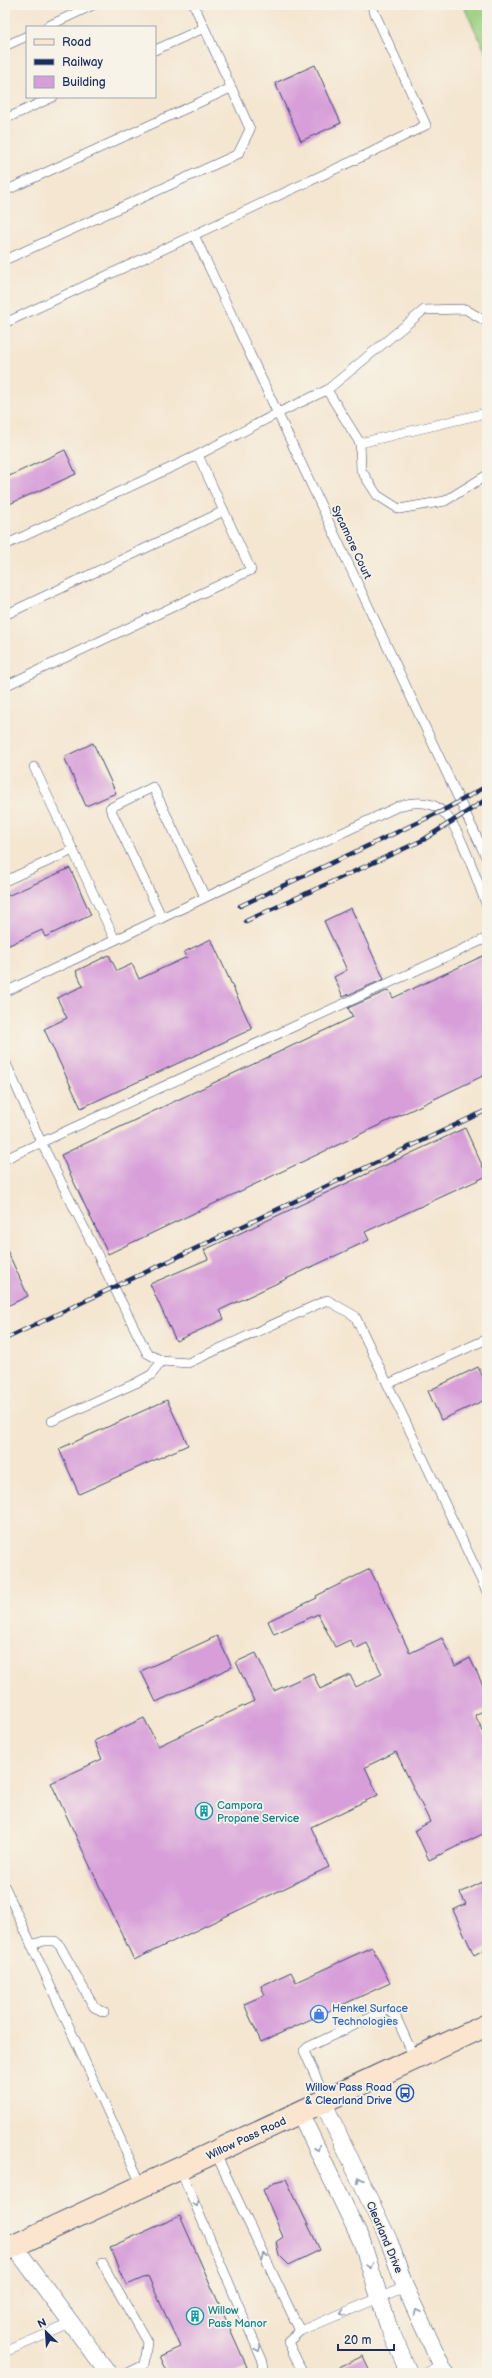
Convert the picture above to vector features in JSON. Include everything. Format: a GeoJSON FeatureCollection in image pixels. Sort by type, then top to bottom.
{"type":"FeatureCollection","features":[{"type":"Feature","properties":{"kind":"main road","name":"Willow Pass Road"},"geometry":{"type":"LineString","coordinates":[[10,2248],[487,2025]]}},
{"type":"Feature","properties":{"kind":"street","name":"Clearland Drive"},"geometry":{"type":"LineString","coordinates":[[325,2101],[389,2241],[405,2287],[443,2369]]}},
{"type":"Feature","properties":{"kind":"street","name":"Clearland Drive"},"geometry":{"type":"LineString","coordinates":[[300,2113],[362,2242],[388,2326],[409,2373]]}},
{"type":"Feature","properties":{"kind":"street"},"geometry":{"type":"LineString","coordinates":[[10,2248],[108,2373]]}},
{"type":"Feature","properties":{"kind":"lane"},"geometry":{"type":"LineString","coordinates":[[48,26],[93,5]]}},
{"type":"Feature","properties":{"kind":"lane"},"geometry":{"type":"LineString","coordinates":[[5,260],[238,154],[250,129],[194,5]]}},
{"type":"Feature","properties":{"kind":"lane"},"geometry":{"type":"LineString","coordinates":[[5,323],[426,125],[371,5]]}},
{"type":"Feature","properties":{"kind":"lane"},"geometry":{"type":"LineString","coordinates":[[156,50],[204,28]]}},
{"type":"Feature","properties":{"kind":"lane"},"geometry":{"type":"LineString","coordinates":[[5,46],[26,36]]}},
{"type":"Feature","properties":{"kind":"lane"},"geometry":{"type":"LineString","coordinates":[[5,191],[231,88]]}},
{"type":"Feature","properties":{"kind":"lane"},"geometry":{"type":"LineString","coordinates":[[5,119],[51,98]]}},
{"type":"Feature","properties":{"kind":"lane","name":"Sycamore Court"},"geometry":{"type":"LineString","coordinates":[[194,235],[487,859]]}},
{"type":"Feature","properties":{"kind":"lane"},"geometry":{"type":"LineString","coordinates":[[5,545],[198,455],[278,412],[326,390],[424,310],[465,309],[487,322]]}},
{"type":"Feature","properties":{"kind":"lane"},"geometry":{"type":"LineString","coordinates":[[326,390],[360,443],[361,470],[377,495],[398,509],[445,501],[487,476]]}},
{"type":"Feature","properties":{"kind":"lane"},"geometry":{"type":"LineString","coordinates":[[360,443],[482,414]]}},
{"type":"Feature","properties":{"kind":"lane"},"geometry":{"type":"LineString","coordinates":[[5,686],[251,570],[198,455]]}},
{"type":"Feature","properties":{"kind":"lane"},"geometry":{"type":"LineString","coordinates":[[5,615],[224,511]]}},
{"type":"Feature","properties":{"kind":"lane"},"geometry":{"type":"LineString","coordinates":[[34,767],[115,940]]}},
{"type":"Feature","properties":{"kind":"lane"},"geometry":{"type":"LineString","coordinates":[[162,918],[110,808],[153,787],[205,897]]}},
{"type":"Feature","properties":{"kind":"lane"},"geometry":{"type":"LineString","coordinates":[[5,992],[398,806],[415,801],[430,804],[442,811],[451,823],[487,906]]}},
{"type":"Feature","properties":{"kind":"lane"},"geometry":{"type":"LineString","coordinates":[[5,881],[73,850]]}},
{"type":"Feature","properties":{"kind":"lane"},"geometry":{"type":"LineString","coordinates":[[5,1158],[487,938]]}},
{"type":"Feature","properties":{"kind":"lane"},"geometry":{"type":"LineString","coordinates":[[5,1061],[40,1142],[147,1353],[162,1361],[188,1363],[327,1300],[355,1316],[483,1571],[487,1592]]}},
{"type":"Feature","properties":{"kind":"lane"},"geometry":{"type":"LineString","coordinates":[[388,1384],[487,1339]]}},
{"type":"Feature","properties":{"kind":"lane"},"geometry":{"type":"LineString","coordinates":[[52,1421],[151,1375],[162,1361]]}},
{"type":"Feature","properties":{"kind":"lane"},"geometry":{"type":"LineString","coordinates":[[5,1887],[142,2186]]}},
{"type":"Feature","properties":{"kind":"lane"},"geometry":{"type":"LineString","coordinates":[[31,1945],[44,1941],[55,1941],[60,1946],[94,2007],[104,2012]]}},
{"type":"Feature","properties":{"kind":"lane"},"geometry":{"type":"LineString","coordinates":[[325,2101],[304,2051],[308,2047],[387,2010],[396,2015],[415,2059]]}},
{"type":"Feature","properties":{"kind":"lane"},"geometry":{"type":"LineString","coordinates":[[215,2152],[300,2331]]}},
{"type":"Feature","properties":{"kind":"lane"},"geometry":{"type":"LineString","coordinates":[[180,2168],[264,2362],[264,2369],[259,2373]]}},
{"type":"Feature","properties":{"kind":"lane"},"geometry":{"type":"LineString","coordinates":[[102,2263],[147,2342],[144,2365],[128,2373]]}},
{"type":"Feature","properties":{"kind":"lane"},"geometry":{"type":"LineString","coordinates":[[303,2373],[288,2342],[300,2331],[405,2287]]}},
{"type":"Feature","properties":{"kind":"lane"},"geometry":{"type":"LineString","coordinates":[[5,2352],[70,2324]]}},
{"type":"Feature","properties":{"kind":"lane"},"geometry":{"type":"LineString","coordinates":[[425,2373],[443,2369]]}},
{"type":"Feature","properties":{"kind":"green space"},"geometry":{"type":"Polygon","coordinates":[[[463,5],[487,5],[487,55],[463,5]]]}},
{"type":"Feature","properties":{"kind":"building"},"geometry":{"type":"Polygon","coordinates":[[[315,65],[341,123],[301,141],[275,83],[315,65]]]}},
{"type":"Feature","properties":{"kind":"building"},"geometry":{"type":"Polygon","coordinates":[[[65,450],[76,474],[5,506],[5,478],[65,450]]]}},
{"type":"Feature","properties":{"kind":"building"},"geometry":{"type":"Polygon","coordinates":[[[93,743],[116,793],[86,806],[64,757],[93,743]]]}},
{"type":"Feature","properties":{"kind":"building"},"geometry":{"type":"Polygon","coordinates":[[[70,868],[91,915],[45,937],[42,930],[5,947],[5,897],[70,868]]]}},
{"type":"Feature","properties":{"kind":"building"},"geometry":{"type":"Polygon","coordinates":[[[351,908],[384,979],[343,997],[334,977],[347,970],[324,921],[351,908]]]}},
{"type":"Feature","properties":{"kind":"building"},"geometry":{"type":"Polygon","coordinates":[[[211,939],[252,1029],[81,1108],[44,1029],[67,1018],[57,998],[83,986],[76,971],[109,955],[117,971],[132,964],[139,979],[187,957],[184,952],[211,939]]]}},
{"type":"Feature","properties":{"kind":"building"},"geometry":{"type":"Polygon","coordinates":[[[487,954],[487,1074],[108,1254],[61,1155],[353,1017],[348,1008],[389,990],[393,998],[487,954]]]}},
{"type":"Feature","properties":{"kind":"building"},"geometry":{"type":"Polygon","coordinates":[[[465,1128],[487,1176],[365,1232],[369,1240],[220,1310],[224,1319],[176,1341],[150,1284],[208,1259],[204,1250],[465,1128]]]}},
{"type":"Feature","properties":{"kind":"building"},"geometry":{"type":"Polygon","coordinates":[[[5,1246],[28,1296],[5,1307],[5,1246]]]}},
{"type":"Feature","properties":{"kind":"building"},"geometry":{"type":"Polygon","coordinates":[[[478,1367],[487,1385],[487,1399],[441,1420],[428,1391],[478,1367]]]}},
{"type":"Feature","properties":{"kind":"building"},"geometry":{"type":"Polygon","coordinates":[[[167,1400],[188,1445],[79,1494],[59,1449],[167,1400]]]}},
{"type":"Feature","properties":{"kind":"building","name":"Campora Propane Service"},"geometry":{"type":"Polygon","coordinates":[[[370,1569],[410,1653],[442,1638],[455,1666],[470,1658],[487,1694],[487,1709],[475,1715],[487,1739],[487,1832],[429,1860],[415,1830],[430,1822],[396,1752],[365,1767],[378,1795],[311,1827],[329,1867],[134,1960],[51,1783],[102,1759],[94,1741],[144,1718],[158,1746],[254,1701],[236,1662],[256,1653],[274,1691],[313,1673],[320,1689],[350,1675],[356,1687],[382,1674],[367,1643],[355,1649],[350,1640],[335,1647],[318,1614],[274,1634],[268,1621],[317,1598],[316,1596],[370,1569]]]}},
{"type":"Feature","properties":{"kind":"building"},"geometry":{"type":"Polygon","coordinates":[[[217,1636],[232,1667],[156,1702],[141,1671],[217,1636]]]}},
{"type":"Feature","properties":{"kind":"building"},"geometry":{"type":"Polygon","coordinates":[[[487,1880],[487,1948],[474,1955],[453,1910],[466,1904],[460,1893],[487,1880]]]}},
{"type":"Feature","properties":{"kind":"building"},"geometry":{"type":"Polygon","coordinates":[[[372,1947],[390,1983],[261,2042],[244,2004],[265,1995],[261,1986],[291,1972],[296,1982],[372,1947]]]}},
{"type":"Feature","properties":{"kind":"building"},"geometry":{"type":"Polygon","coordinates":[[[286,2179],[320,2250],[289,2265],[279,2255],[276,2242],[283,2237],[263,2190],[274,2182],[286,2179]]]}},
{"type":"Feature","properties":{"kind":"building","name":"Willow Pass Manor"},"geometry":{"type":"Polygon","coordinates":[[[180,2216],[247,2367],[233,2373],[168,2373],[160,2356],[180,2347],[148,2276],[127,2285],[110,2247],[180,2216]]]}},
{"type":"Feature","properties":{"kind":"building"},"geometry":{"type":"Polygon","coordinates":[[[363,2356],[371,2373],[326,2373],[363,2356]]]}},
{"type":"Feature","properties":{"kind":"railway"},"geometry":{"type":"LineString","coordinates":[[240,906],[442,811],[487,786]]}},
{"type":"Feature","properties":{"kind":"railway"},"geometry":{"type":"LineString","coordinates":[[246,921],[423,840],[487,799]]}},
{"type":"Feature","properties":{"kind":"railway"},"geometry":{"type":"LineString","coordinates":[[5,1339],[487,1110]]}},
{"type":"Feature","properties":{"kind":"place","name":"Campora Propane Service"},"geometry":{"type":"Point","coordinates":[204,1811]}},
{"type":"Feature","properties":{"kind":"place","name":"Henkel Surface Technologies"},"geometry":{"type":"Point","coordinates":[319,2014]}},
{"type":"Feature","properties":{"kind":"place","name":"Willow Pass Road & Clearland Drive"},"geometry":{"type":"Point","coordinates":[405,2093]}},
{"type":"Feature","properties":{"kind":"place","name":"Willow Pass Manor"},"geometry":{"type":"Point","coordinates":[195,2316]}}]}
